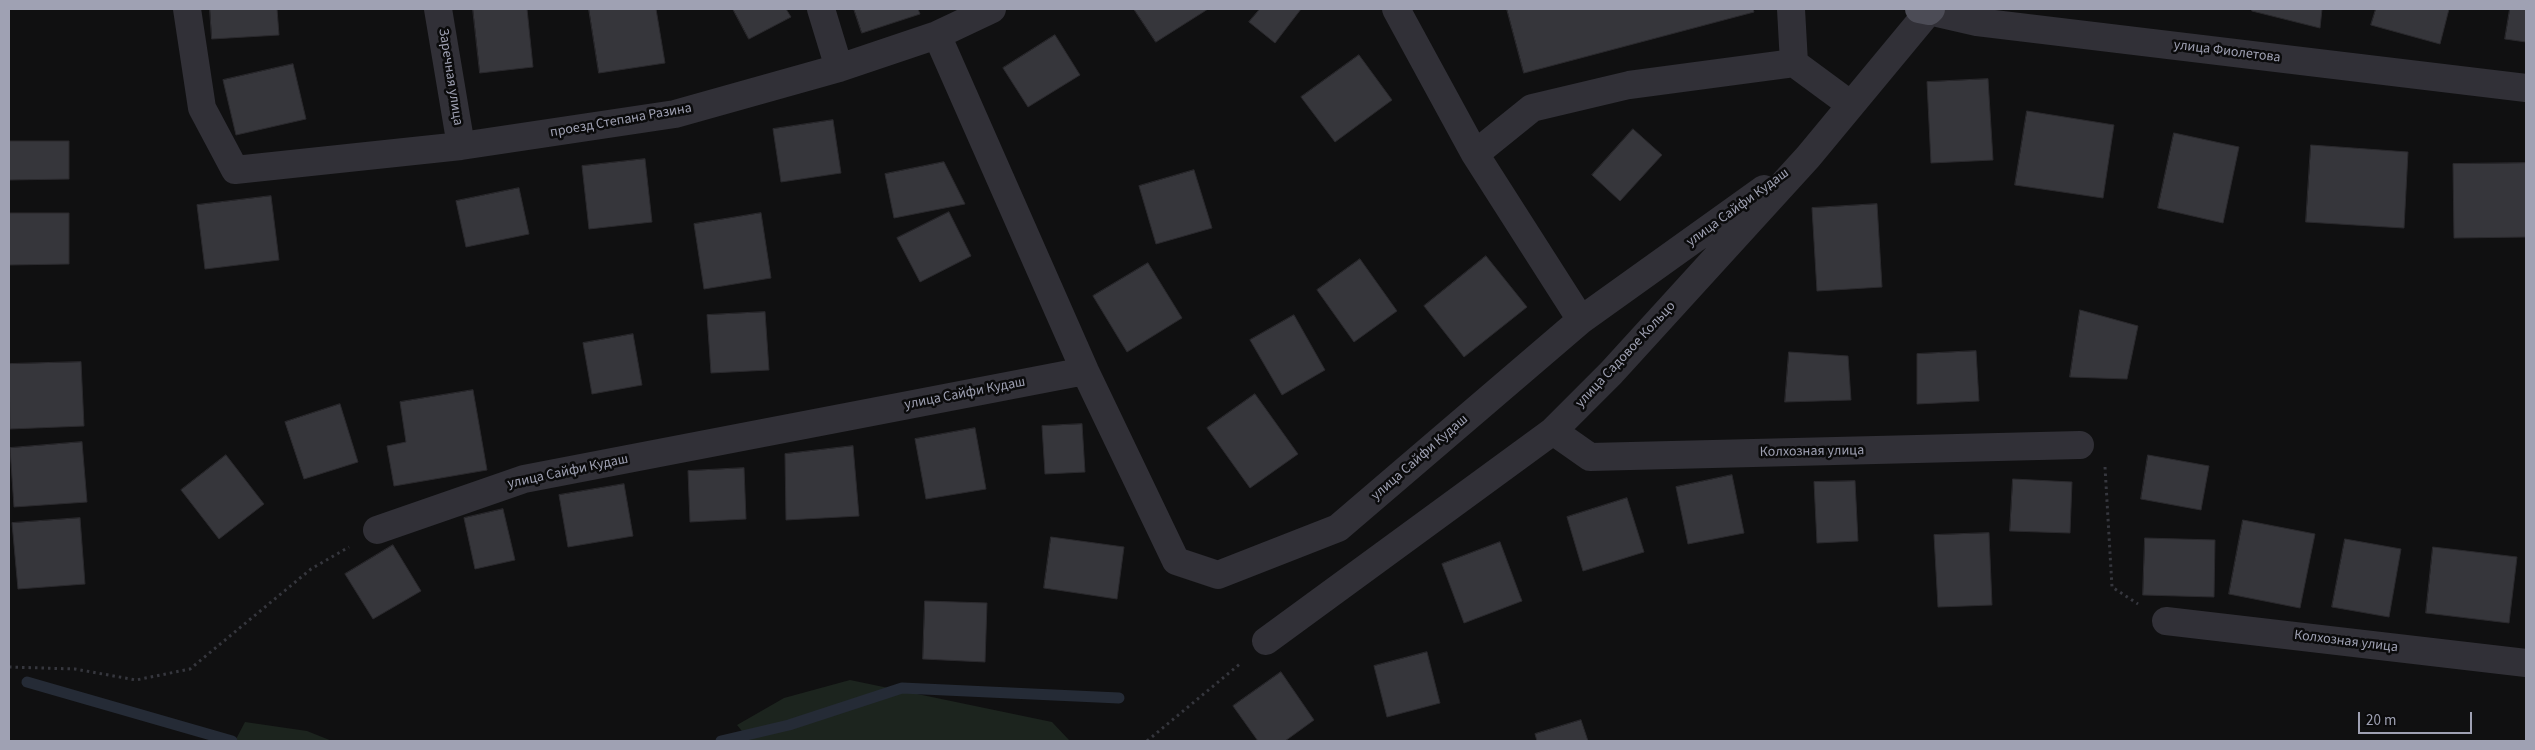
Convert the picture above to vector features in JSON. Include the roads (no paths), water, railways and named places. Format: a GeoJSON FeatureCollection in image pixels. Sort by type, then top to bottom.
{"type":"FeatureCollection","features":[{"type":"Feature","properties":{"kind":"street","name":"проезд Степана Разина"},"geometry":{"type":"LineString","coordinates":[[187,9],[202,108],[235,170],[461,146],[675,114],[839,68],[938,35],[992,9]]}},
{"type":"Feature","properties":{"kind":"street","name":"Заречная улица"},"geometry":{"type":"LineString","coordinates":[[438,9],[461,146]]}},
{"type":"Feature","properties":{"kind":"street"},"geometry":{"type":"LineString","coordinates":[[821,9],[839,68]]}},
{"type":"Feature","properties":{"kind":"street"},"geometry":{"type":"LineString","coordinates":[[1396,9],[1475,154],[1581,320]]}},
{"type":"Feature","properties":{"kind":"street"},"geometry":{"type":"LineString","coordinates":[[1790,9],[1794,63]]}},
{"type":"Feature","properties":{"kind":"street","name":"улица Фиолетова"},"geometry":{"type":"LineString","coordinates":[[1926,10],[1977,22],[2526,88]]}},
{"type":"Feature","properties":{"kind":"street","name":"улица Садовое Кольцо"},"geometry":{"type":"LineString","coordinates":[[1266,641],[1553,431],[1611,373],[1808,157],[1852,105],[1926,10]]}},
{"type":"Feature","properties":{"kind":"street","name":"улица Сайфи Кудаш"},"geometry":{"type":"LineString","coordinates":[[938,35],[1085,371],[1176,561],[1218,575],[1338,528],[1581,320],[1808,157]]}},
{"type":"Feature","properties":{"kind":"street"},"geometry":{"type":"LineString","coordinates":[[1475,154],[1532,108],[1629,85],[1794,63],[1852,105]]}},
{"type":"Feature","properties":{"kind":"street","name":"улица Сайфи Кудаш"},"geometry":{"type":"LineString","coordinates":[[378,530],[524,479],[1085,371]]}},
{"type":"Feature","properties":{"kind":"street","name":"Колхозная улица"},"geometry":{"type":"LineString","coordinates":[[1553,431],[1590,457],[2080,445]]}},
{"type":"Feature","properties":{"kind":"street","name":"Колхозная улица"},"geometry":{"type":"LineString","coordinates":[[2166,621],[2526,663]]}},
{"type":"Feature","properties":{"kind":"waterway"},"geometry":{"type":"LineString","coordinates":[[27,682],[232,741]]}},
{"type":"Feature","properties":{"kind":"waterway"},"geometry":{"type":"LineString","coordinates":[[721,741],[789,725],[902,688],[1119,698]]}}]}
